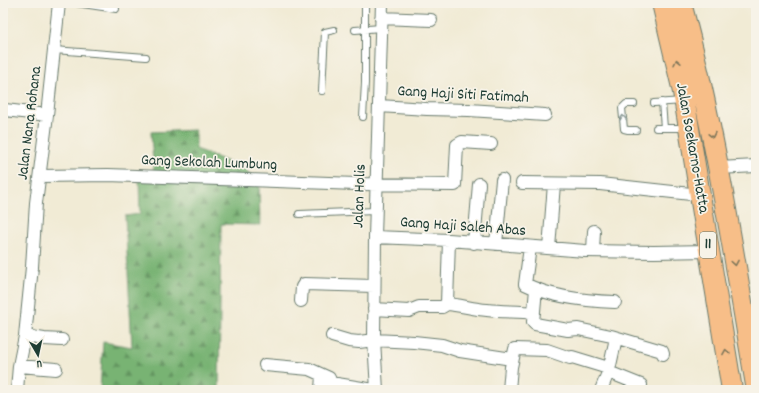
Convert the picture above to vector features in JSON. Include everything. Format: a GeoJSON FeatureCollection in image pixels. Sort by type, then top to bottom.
{"type":"FeatureCollection","features":[{"type":"Feature","properties":{"kind":"highway","name":"Jalan Soekarno-Hatta"},"geometry":{"type":"LineString","coordinates":[[662,3],[678,66],[694,99],[719,168],[756,385]]}},
{"type":"Feature","properties":{"kind":"highway","name":"Jalan Soekarno-Hatta"},"geometry":{"type":"LineString","coordinates":[[681,3],[692,43],[694,99],[690,128],[732,390]]}},
{"type":"Feature","properties":{"kind":"street","name":"Jalan Nana Rohana"},"geometry":{"type":"LineString","coordinates":[[17,390],[19,366],[25,336],[32,267],[36,203],[59,3]]}},
{"type":"Feature","properties":{"kind":"street","name":"Jalan Holis"},"geometry":{"type":"LineString","coordinates":[[377,390],[374,340],[374,286],[382,3]]}},
{"type":"Feature","properties":{"kind":"street"},"geometry":{"type":"LineString","coordinates":[[381,23],[431,20]]}},
{"type":"Feature","properties":{"kind":"street","name":"Gang Haji Siti Fatimah"},"geometry":{"type":"LineString","coordinates":[[379,106],[545,115]]}},
{"type":"Feature","properties":{"kind":"street"},"geometry":{"type":"LineString","coordinates":[[6,110],[47,115]]}},
{"type":"Feature","properties":{"kind":"street","name":"Gang Sekolah Lumbung"},"geometry":{"type":"LineString","coordinates":[[40,176],[108,175],[376,184],[455,185],[457,145],[462,142],[491,144]]}},
{"type":"Feature","properties":{"kind":"street"},"geometry":{"type":"LineString","coordinates":[[719,168],[756,166]]}},
{"type":"Feature","properties":{"kind":"street"},"geometry":{"type":"LineString","coordinates":[[496,244],[502,180]]}},
{"type":"Feature","properties":{"kind":"street"},"geometry":{"type":"LineString","coordinates":[[522,183],[600,184],[700,195]]}},
{"type":"Feature","properties":{"kind":"street"},"geometry":{"type":"LineString","coordinates":[[474,243],[478,184]]}},
{"type":"Feature","properties":{"kind":"street"},"geometry":{"type":"LineString","coordinates":[[549,248],[554,184]]}},
{"type":"Feature","properties":{"kind":"street"},"geometry":{"type":"LineString","coordinates":[[593,251],[594,231]]}},
{"type":"Feature","properties":{"kind":"street","name":"Gang Haji Saleh Abas"},"geometry":{"type":"LineString","coordinates":[[375,237],[449,240],[593,251],[709,251]]}},
{"type":"Feature","properties":{"kind":"street"},"geometry":{"type":"LineString","coordinates":[[446,304],[449,240]]}},
{"type":"Feature","properties":{"kind":"street"},"geometry":{"type":"LineString","coordinates":[[530,247],[525,284],[536,289],[591,301],[615,302]]}},
{"type":"Feature","properties":{"kind":"street"},"geometry":{"type":"LineString","coordinates":[[301,301],[302,287],[304,284],[374,286]]}},
{"type":"Feature","properties":{"kind":"street"},"geometry":{"type":"LineString","coordinates":[[536,289],[533,322],[535,324],[568,330],[578,328],[662,352],[663,354]]}},
{"type":"Feature","properties":{"kind":"street"},"geometry":{"type":"LineString","coordinates":[[374,309],[409,310],[419,307],[442,307],[446,304],[486,310],[534,313]]}},
{"type":"Feature","properties":{"kind":"street"},"geometry":{"type":"LineString","coordinates":[[25,336],[62,340]]}},
{"type":"Feature","properties":{"kind":"street"},"geometry":{"type":"LineString","coordinates":[[332,336],[349,341],[360,342],[374,340],[442,345],[460,351],[512,359]]}},
{"type":"Feature","properties":{"kind":"street"},"geometry":{"type":"LineString","coordinates":[[601,390],[609,370],[616,338]]}},
{"type":"Feature","properties":{"kind":"street"},"geometry":{"type":"LineString","coordinates":[[509,390],[514,349],[547,350],[555,352],[565,357],[572,357],[605,367],[611,372],[641,385]]}},
{"type":"Feature","properties":{"kind":"street"},"geometry":{"type":"LineString","coordinates":[[265,365],[309,369],[329,378],[331,383],[374,390]]}},
{"type":"Feature","properties":{"kind":"street"},"geometry":{"type":"LineString","coordinates":[[19,366],[56,369]]}},
{"type":"Feature","properties":{"kind":"street"},"geometry":{"type":"LineString","coordinates":[[320,390],[322,375]]}},
{"type":"Feature","properties":{"kind":"lane"},"geometry":{"type":"LineString","coordinates":[[76,3],[116,9]]}},
{"type":"Feature","properties":{"kind":"lane"},"geometry":{"type":"LineString","coordinates":[[363,117],[365,83],[365,3]]}},
{"type":"Feature","properties":{"kind":"lane"},"geometry":{"type":"LineString","coordinates":[[354,30],[365,30],[381,23]]}},
{"type":"Feature","properties":{"kind":"lane"},"geometry":{"type":"LineString","coordinates":[[322,91],[325,32],[334,30]]}},
{"type":"Feature","properties":{"kind":"lane"},"geometry":{"type":"LineString","coordinates":[[54,50],[146,57]]}},
{"type":"Feature","properties":{"kind":"lane"},"geometry":{"type":"LineString","coordinates":[[654,103],[694,99]]}},
{"type":"Feature","properties":{"kind":"lane"},"geometry":{"type":"LineString","coordinates":[[662,102],[664,128]]}},
{"type":"Feature","properties":{"kind":"lane"},"geometry":{"type":"LineString","coordinates":[[634,104],[626,104],[622,108],[624,129],[636,130]]}},
{"type":"Feature","properties":{"kind":"lane"},"geometry":{"type":"LineString","coordinates":[[656,128],[690,128]]}},
{"type":"Feature","properties":{"kind":"lane"},"geometry":{"type":"LineString","coordinates":[[299,214],[375,211]]}},
{"type":"Feature","properties":{"kind":"green space"},"geometry":{"type":"Polygon","coordinates":[[[195,130],[196,149],[245,169],[259,183],[260,225],[221,224],[219,390],[100,390],[103,342],[132,347],[125,216],[140,214],[139,179],[154,178],[151,132],[195,130]]]}}]}
